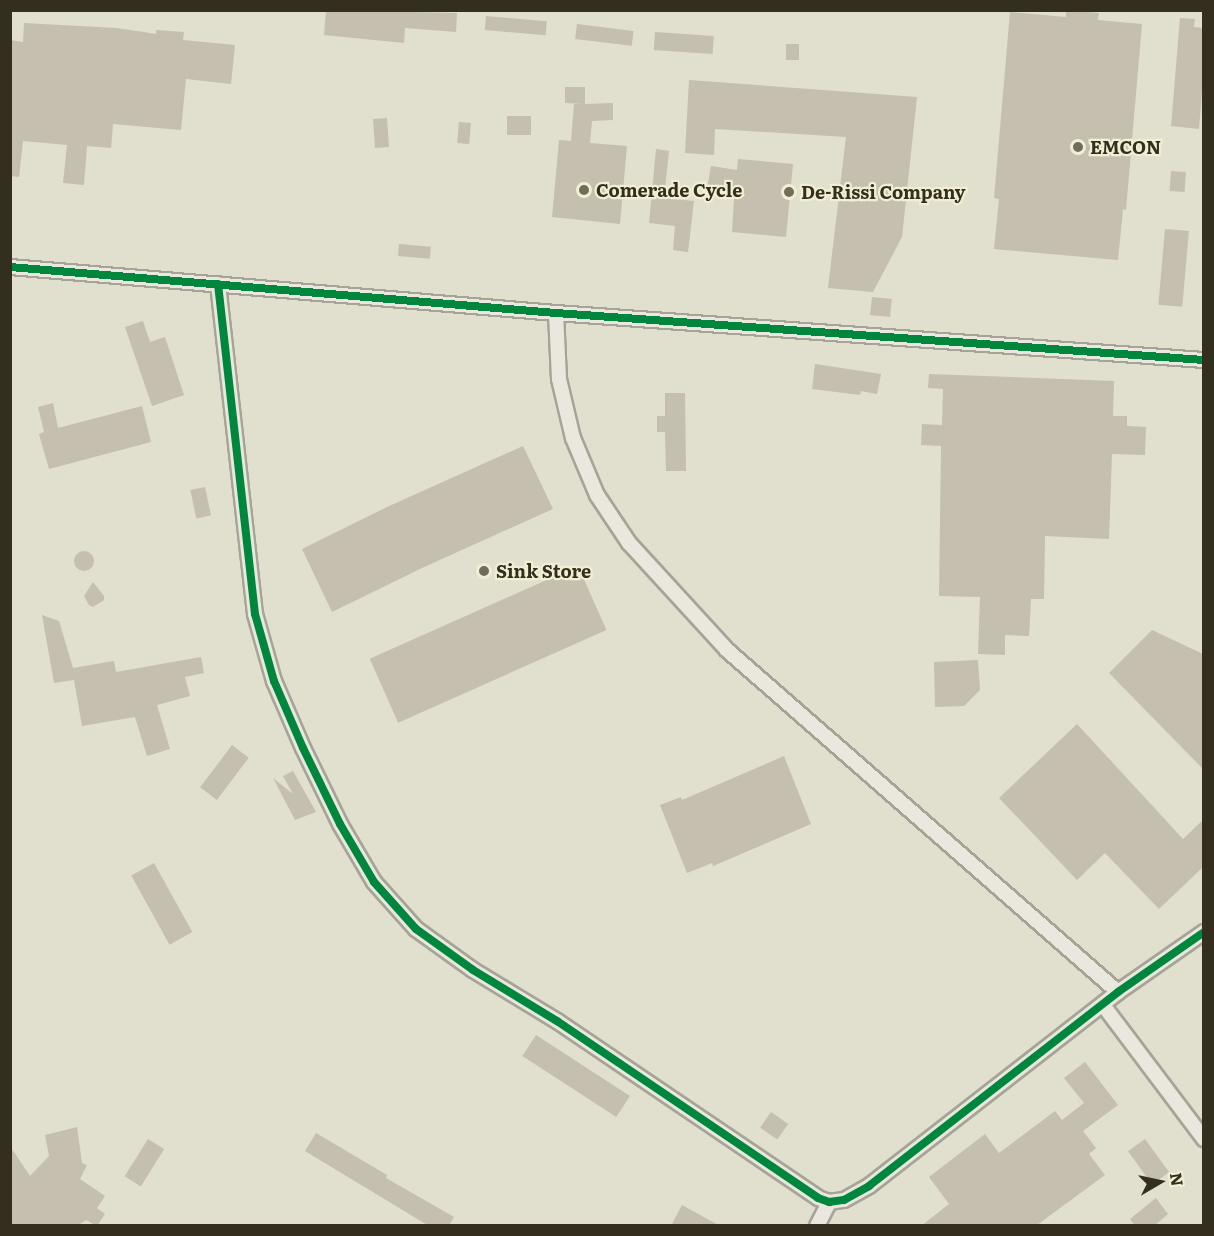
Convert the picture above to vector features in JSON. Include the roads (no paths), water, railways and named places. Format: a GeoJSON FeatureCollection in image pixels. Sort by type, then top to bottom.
{"type":"FeatureCollection","features":[{"type":"Feature","properties":{"kind":"street"},"geometry":{"type":"LineString","coordinates":[[10,267],[556,313],[1203,360]]}},
{"type":"Feature","properties":{"kind":"street"},"geometry":{"type":"LineString","coordinates":[[218,284],[255,615],[274,681],[303,748],[339,824],[374,882],[416,929],[473,970],[558,1021],[818,1198],[829,1202],[844,1200],[869,1186],[1118,992],[1203,932]]}},
{"type":"Feature","properties":{"kind":"street"},"geometry":{"type":"LineString","coordinates":[[556,313],[559,379],[573,438],[597,495],[629,543],[727,650],[1118,992]]}},
{"type":"Feature","properties":{"kind":"street"},"geometry":{"type":"LineString","coordinates":[[1103,1005],[1203,1139]]}},
{"type":"Feature","properties":{"kind":"street"},"geometry":{"type":"LineString","coordinates":[[817,1226],[829,1202]]}},
{"type":"Feature","properties":{"kind":"place","name":"EMCON"},"geometry":{"type":"Point","coordinates":[1078,147]}},
{"type":"Feature","properties":{"kind":"place","name":"Comerade Cycle"},"geometry":{"type":"Point","coordinates":[584,190]}},
{"type":"Feature","properties":{"kind":"place","name":"De-Rissi Company"},"geometry":{"type":"Point","coordinates":[789,192]}},
{"type":"Feature","properties":{"kind":"place","name":"Sink Store"},"geometry":{"type":"Point","coordinates":[484,571]}}]}
